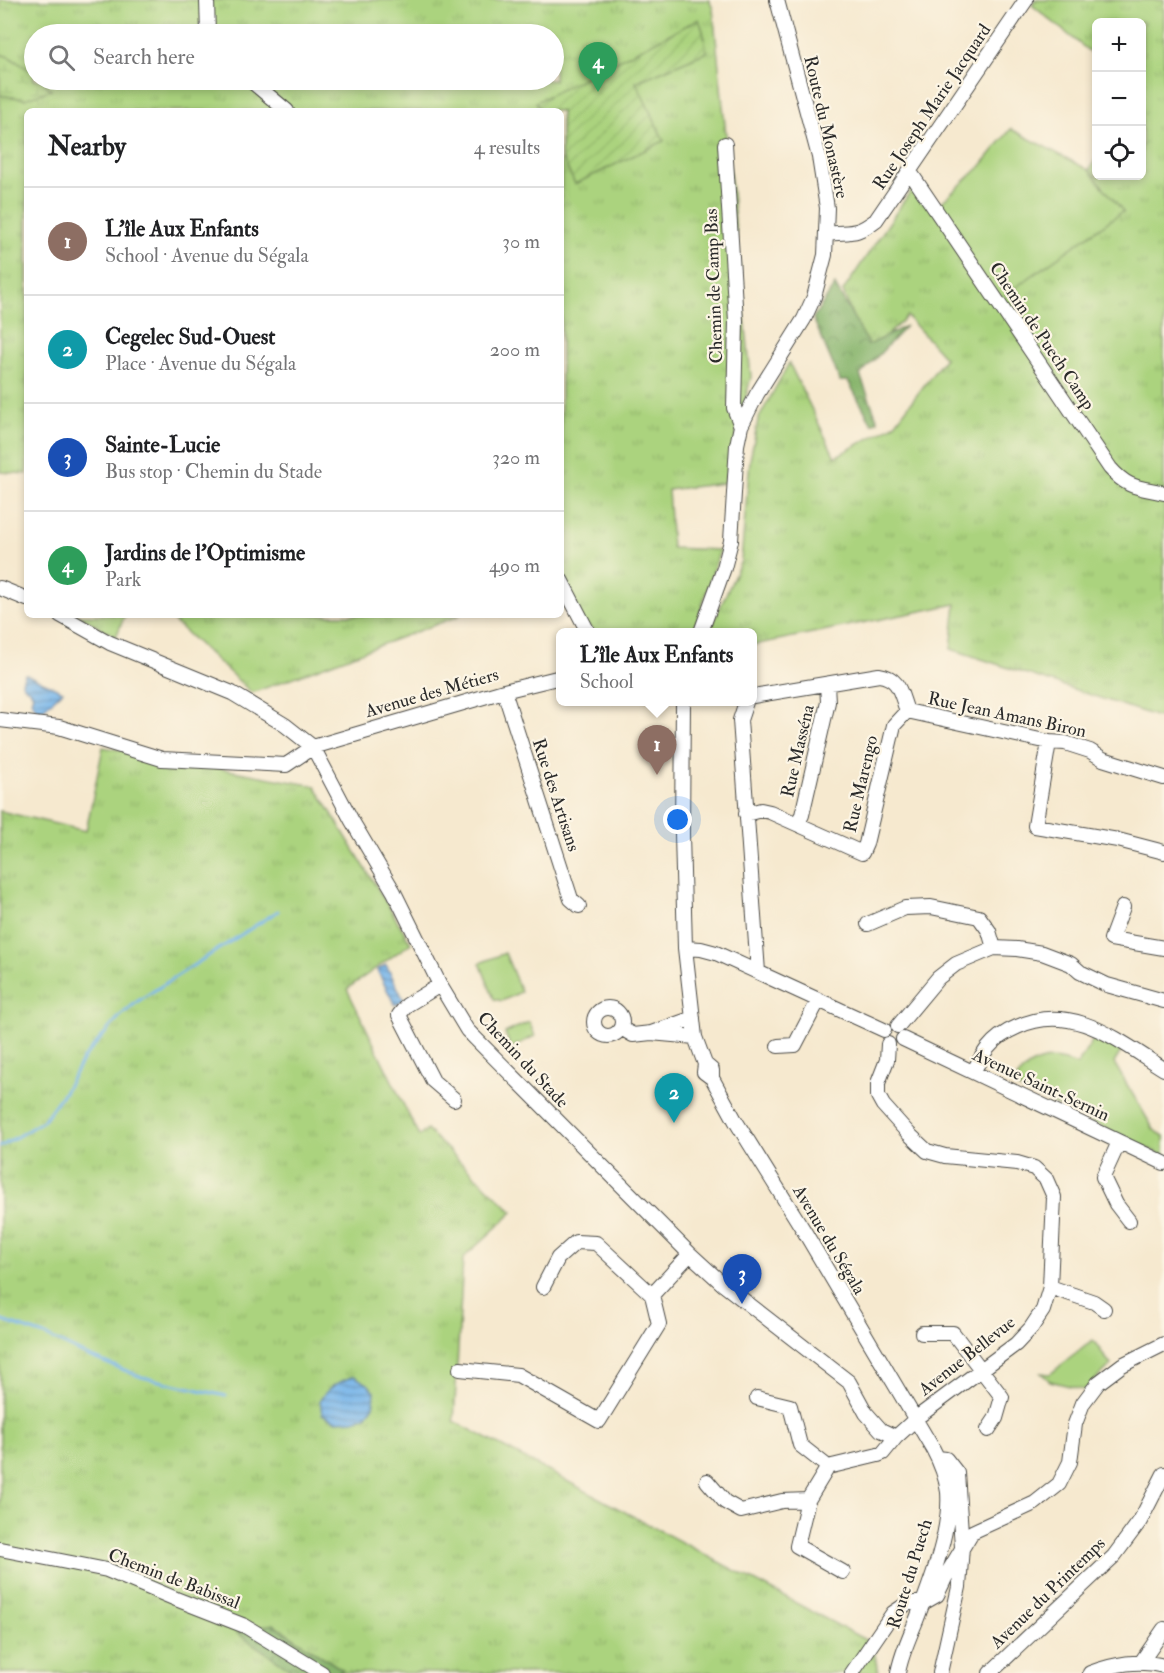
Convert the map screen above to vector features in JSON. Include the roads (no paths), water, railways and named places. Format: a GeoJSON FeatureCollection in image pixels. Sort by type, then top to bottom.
{"type":"FeatureCollection","features":[{"type":"Feature","properties":{"kind":"street"},"geometry":{"type":"LineString","coordinates":[[207,0],[208,24]]}},
{"type":"Feature","properties":{"kind":"street","name":"Route du Monastère"},"geometry":{"type":"LineString","coordinates":[[703,628],[731,541],[737,445],[741,426],[757,394],[804,319],[821,276],[827,234],[827,208],[819,157],[777,0]]}},
{"type":"Feature","properties":{"kind":"street","name":"Rue Joseph Marie Jacquard"},"geometry":{"type":"LineString","coordinates":[[827,234],[848,234],[863,230],[876,220],[1026,0]]}},
{"type":"Feature","properties":{"kind":"street"},"geometry":{"type":"LineString","coordinates":[[262,90],[283,108]]}},
{"type":"Feature","properties":{"kind":"street","name":"Chemin de Camp Bas"},"geometry":{"type":"LineString","coordinates":[[725,144],[736,321],[734,408],[741,426]]}},
{"type":"Feature","properties":{"kind":"street","name":"Chemin de Puech Camp"},"geometry":{"type":"LineString","coordinates":[[910,172],[1110,468],[1120,480],[1129,485],[1164,493]]}},
{"type":"Feature","properties":{"kind":"street"},"geometry":{"type":"LineString","coordinates":[[564,586],[585,628]]}},
{"type":"Feature","properties":{"kind":"street"},"geometry":{"type":"LineString","coordinates":[[0,588],[24,598]]}},
{"type":"Feature","properties":{"kind":"street","name":"Chemin du Stade"},"geometry":{"type":"LineString","coordinates":[[65,618],[110,643],[232,693],[285,725],[313,747],[352,821],[394,892],[440,985],[467,1030],[690,1254],[724,1285],[849,1382],[866,1413],[881,1430],[896,1437]]}},
{"type":"Feature","properties":{"kind":"street","name":"Rue Jean Amans Biron"},"geometry":{"type":"LineString","coordinates":[[757,695],[879,675],[889,676],[897,683],[907,711],[1073,746],[1090,751],[1103,759],[1164,778]]}},
{"type":"Feature","properties":{"kind":"street","name":"Avenue des Métiers"},"geometry":{"type":"LineString","coordinates":[[0,720],[59,727],[162,759],[286,765],[313,747],[504,691],[556,678]]}},
{"type":"Feature","properties":{"kind":"street","name":"Rue Masséna"},"geometry":{"type":"LineString","coordinates":[[797,824],[802,815],[828,702],[827,684]]}},
{"type":"Feature","properties":{"kind":"street","name":"Rue des Artisans"},"geometry":{"type":"LineString","coordinates":[[504,691],[571,898],[579,906]]}},
{"type":"Feature","properties":{"kind":"street","name":"Avenue du Ségala"},"geometry":{"type":"LineString","coordinates":[[683,706],[682,834],[686,948],[695,1038],[705,1064],[712,1070],[712,1078],[735,1120],[804,1231],[915,1420]]}},
{"type":"Feature","properties":{"kind":"street"},"geometry":{"type":"LineString","coordinates":[[745,706],[740,720],[758,972]]}},
{"type":"Feature","properties":{"kind":"street","name":"Rue Marengo"},"geometry":{"type":"LineString","coordinates":[[746,814],[760,810],[770,812],[861,853],[866,844],[894,725],[907,711]]}},
{"type":"Feature","properties":{"kind":"street"},"geometry":{"type":"LineString","coordinates":[[1049,742],[1035,826],[1118,840],[1164,852]]}},
{"type":"Feature","properties":{"kind":"street"},"geometry":{"type":"LineString","coordinates":[[868,924],[905,908],[931,907],[980,917],[989,932],[994,948]]}},
{"type":"Feature","properties":{"kind":"street"},"geometry":{"type":"LineString","coordinates":[[1123,907],[1111,939],[1164,948]]}},
{"type":"Feature","properties":{"kind":"street"},"geometry":{"type":"LineString","coordinates":[[686,948],[716,953],[884,1030]]}},
{"type":"Feature","properties":{"kind":"street"},"geometry":{"type":"LineString","coordinates":[[884,1030],[884,1040],[888,1044],[895,1045],[901,1032],[938,978],[956,964],[994,948],[1041,953],[1071,964],[1080,972],[1107,985],[1164,1001]]}},
{"type":"Feature","properties":{"kind":"street"},"geometry":{"type":"LineString","coordinates":[[440,985],[406,1005],[399,1015],[433,1081],[454,1099]]}},
{"type":"Feature","properties":{"kind":"street"},"geometry":{"type":"LineString","coordinates":[[778,1046],[795,1046],[818,1001]]}},
{"type":"Feature","properties":{"kind":"street"},"geometry":{"type":"LineString","coordinates":[[973,1072],[988,1048],[1004,1033],[1031,1020],[1058,1017],[1090,1026],[1112,1036],[1164,1069]]}},
{"type":"Feature","properties":{"kind":"street"},"geometry":{"type":"LineString","coordinates":[[651,1033],[693,1018]]}},
{"type":"Feature","properties":{"kind":"street"},"geometry":{"type":"LineString","coordinates":[[884,1030],[889,1026],[901,1032]]}},
{"type":"Feature","properties":{"kind":"street"},"geometry":{"type":"LineString","coordinates":[[621,1028],[633,1035],[651,1033],[695,1038]]}},
{"type":"Feature","properties":{"kind":"street","name":"Avenue Saint-Sernin"},"geometry":{"type":"LineString","coordinates":[[901,1032],[973,1072],[1164,1163]]}},
{"type":"Feature","properties":{"kind":"street","name":"Avenue Bellevue"},"geometry":{"type":"LineString","coordinates":[[888,1044],[887,1060],[878,1083],[878,1096],[883,1105],[927,1151],[945,1156],[1017,1163],[1034,1168],[1046,1179],[1054,1197],[1050,1287],[1043,1310],[1032,1328],[1016,1344],[915,1420]]}},
{"type":"Feature","properties":{"kind":"street"},"geometry":{"type":"LineString","coordinates":[[1119,1142],[1103,1177],[1116,1204],[1128,1221]]}},
{"type":"Feature","properties":{"kind":"street"},"geometry":{"type":"LineString","coordinates":[[460,1369],[518,1375],[599,1421],[659,1324],[652,1295],[596,1243],[576,1242],[558,1258],[543,1287]]}},
{"type":"Feature","properties":{"kind":"street"},"geometry":{"type":"LineString","coordinates":[[652,1295],[690,1254]]}},
{"type":"Feature","properties":{"kind":"street"},"geometry":{"type":"LineString","coordinates":[[1050,1287],[1094,1302],[1104,1309]]}},
{"type":"Feature","properties":{"kind":"street"},"geometry":{"type":"LineString","coordinates":[[922,1333],[953,1332],[1002,1397],[996,1418],[988,1430]]}},
{"type":"Feature","properties":{"kind":"street"},"geometry":{"type":"LineString","coordinates":[[852,1673],[893,1613],[908,1603],[923,1603],[937,1595],[972,1532],[1035,1503],[1059,1484],[1070,1462],[1075,1424],[1083,1403],[1094,1389],[1122,1365],[1164,1344]]}},
{"type":"Feature","properties":{"kind":"street"},"geometry":{"type":"LineString","coordinates":[[757,1398],[790,1406],[801,1445],[828,1467]]}},
{"type":"Feature","properties":{"kind":"street"},"geometry":{"type":"LineString","coordinates":[[843,1572],[797,1546],[808,1500],[828,1467],[883,1453],[896,1437],[915,1420]]}},
{"type":"Feature","properties":{"kind":"street","name":"Route du Puech"},"geometry":{"type":"LineString","coordinates":[[898,1673],[904,1649],[934,1570],[947,1514],[948,1490],[938,1458],[915,1420]]}},
{"type":"Feature","properties":{"kind":"street"},"geometry":{"type":"LineString","coordinates":[[938,1458],[946,1459],[957,1473],[962,1547],[959,1587],[940,1673]]}},
{"type":"Feature","properties":{"kind":"street","name":"Avenue du Printemps"},"geometry":{"type":"LineString","coordinates":[[990,1673],[1114,1556],[1140,1521],[1164,1474]]}},
{"type":"Feature","properties":{"kind":"street"},"geometry":{"type":"LineString","coordinates":[[707,1481],[725,1502],[741,1511],[782,1501],[808,1500]]}},
{"type":"Feature","properties":{"kind":"street","name":"Chemin de Babissal"},"geometry":{"type":"LineString","coordinates":[[0,1549],[107,1570],[245,1626],[322,1673]]}},
{"type":"Feature","properties":{"kind":"street"},"geometry":{"type":"LineString","coordinates":[[1142,1661],[1164,1629]]}},
{"type":"Feature","properties":{"kind":"street"},"geometry":{"type":"LineString","coordinates":[[1090,1673],[1112,1665],[1142,1661],[1157,1667]]}},
{"type":"Feature","properties":{"kind":"water"},"geometry":{"type":"Polygon","coordinates":[[[25,674],[63,691],[39,713],[31,701],[33,694],[22,684],[25,674]]]}},
{"type":"Feature","properties":{"kind":"water"},"geometry":{"type":"Polygon","coordinates":[[[386,965],[404,1000],[395,1005],[377,970],[386,965]]]}},
{"type":"Feature","properties":{"kind":"water"},"geometry":{"type":"Polygon","coordinates":[[[354,1376],[368,1384],[375,1393],[373,1407],[366,1416],[354,1420],[336,1421],[322,1414],[320,1400],[323,1395],[335,1385],[354,1376]]]}},
{"type":"Feature","properties":{"kind":"waterway"},"geometry":{"type":"LineString","coordinates":[[0,1147],[43,1121],[64,1092],[83,1059],[119,1017],[138,1001],[278,911]]}},
{"type":"Feature","properties":{"kind":"waterway"},"geometry":{"type":"LineString","coordinates":[[0,1320],[44,1335],[86,1355],[142,1377],[226,1396]]}},
{"type":"Feature","properties":{"kind":"place","name":"Jardins de l’Optimisme"},"geometry":{"type":"Point","coordinates":[598,92]}},
{"type":"Feature","properties":{"kind":"place","name":"L'île Aux Enfants"},"geometry":{"type":"Point","coordinates":[657,775]}},
{"type":"Feature","properties":{"kind":"place","name":"Cegelec Sud-Ouest"},"geometry":{"type":"Point","coordinates":[674,1123]}},
{"type":"Feature","properties":{"kind":"place","name":"Sainte-Lucie"},"geometry":{"type":"Point","coordinates":[742,1304]}}]}
